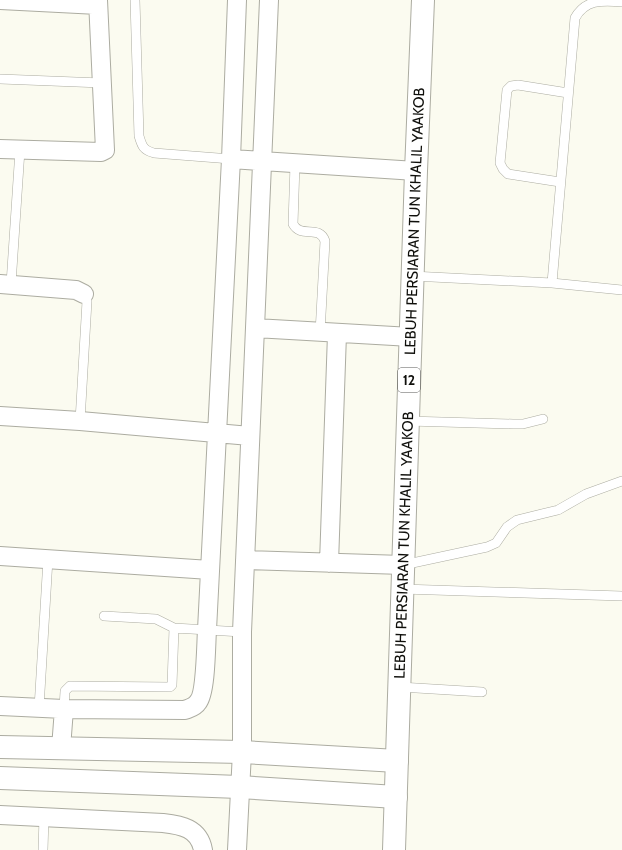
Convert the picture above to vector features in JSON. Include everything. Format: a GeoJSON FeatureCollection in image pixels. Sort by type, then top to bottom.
{"type":"FeatureCollection","features":[{"type":"Feature","properties":{"kind":"main road","name":"LEBUH PERSIARAN TUN KHALIL YAAKOB"},"geometry":{"type":"LineString","coordinates":[[394,850],[412,276],[423,0]]}},
{"type":"Feature","properties":{"kind":"main road"},"geometry":{"type":"LineString","coordinates":[[0,747],[242,752],[397,761]]}},
{"type":"Feature","properties":{"kind":"main road"},"geometry":{"type":"LineString","coordinates":[[0,778],[239,787],[396,796]]}},
{"type":"Feature","properties":{"kind":"street"},"geometry":{"type":"LineString","coordinates":[[0,0],[98,2],[105,150],[101,152],[0,149]]}},
{"type":"Feature","properties":{"kind":"street"},"geometry":{"type":"LineString","coordinates":[[0,706],[185,710],[193,707],[199,702],[202,692],[207,630],[231,159],[237,0]]}},
{"type":"Feature","properties":{"kind":"street"},"geometry":{"type":"LineString","coordinates":[[237,850],[239,787],[242,752],[242,632],[269,0]]}},
{"type":"Feature","properties":{"kind":"street"},"geometry":{"type":"LineString","coordinates":[[231,159],[416,171]]}},
{"type":"Feature","properties":{"kind":"street"},"geometry":{"type":"LineString","coordinates":[[6,284],[76,290],[84,294]]}},
{"type":"Feature","properties":{"kind":"street"},"geometry":{"type":"LineString","coordinates":[[255,328],[411,337]]}},
{"type":"Feature","properties":{"kind":"street"},"geometry":{"type":"LineString","coordinates":[[328,333],[329,563]]}},
{"type":"Feature","properties":{"kind":"street"},"geometry":{"type":"LineString","coordinates":[[0,416],[80,421],[250,436]]}},
{"type":"Feature","properties":{"kind":"street"},"geometry":{"type":"LineString","coordinates":[[0,556],[210,570]]}},
{"type":"Feature","properties":{"kind":"street"},"geometry":{"type":"LineString","coordinates":[[245,560],[403,565]]}},
{"type":"Feature","properties":{"kind":"street"},"geometry":{"type":"LineString","coordinates":[[61,748],[64,708]]}},
{"type":"Feature","properties":{"kind":"street"},"geometry":{"type":"LineString","coordinates":[[0,815],[182,825],[193,831],[199,838],[203,850]]}},
{"type":"Feature","properties":{"kind":"lane"},"geometry":{"type":"LineString","coordinates":[[135,0],[139,136],[142,145],[147,152],[231,159]]}},
{"type":"Feature","properties":{"kind":"lane"},"geometry":{"type":"LineString","coordinates":[[552,283],[574,18],[577,12],[588,2],[599,0],[622,2]]}},
{"type":"Feature","properties":{"kind":"lane"},"geometry":{"type":"LineString","coordinates":[[0,79],[102,83]]}},
{"type":"Feature","properties":{"kind":"lane"},"geometry":{"type":"LineString","coordinates":[[560,182],[508,174],[503,169],[500,163],[506,90],[512,86],[518,85],[568,93]]}},
{"type":"Feature","properties":{"kind":"lane"},"geometry":{"type":"LineString","coordinates":[[6,284],[20,150]]}},
{"type":"Feature","properties":{"kind":"lane"},"geometry":{"type":"LineString","coordinates":[[295,164],[293,224],[296,229],[300,231],[317,232],[323,236],[325,241],[328,333]]}},
{"type":"Feature","properties":{"kind":"lane"},"geometry":{"type":"LineString","coordinates":[[412,276],[552,283],[622,290]]}},
{"type":"Feature","properties":{"kind":"lane"},"geometry":{"type":"LineString","coordinates":[[80,421],[86,300],[84,294]]}},
{"type":"Feature","properties":{"kind":"lane"},"geometry":{"type":"LineString","coordinates":[[408,421],[523,424],[543,419]]}},
{"type":"Feature","properties":{"kind":"lane"},"geometry":{"type":"LineString","coordinates":[[403,565],[487,548],[496,543],[507,528],[517,520],[558,510],[586,494],[622,481]]}},
{"type":"Feature","properties":{"kind":"lane"},"geometry":{"type":"LineString","coordinates":[[39,708],[48,559]]}},
{"type":"Feature","properties":{"kind":"lane"},"geometry":{"type":"LineString","coordinates":[[402,589],[622,596]]}},
{"type":"Feature","properties":{"kind":"lane"},"geometry":{"type":"LineString","coordinates":[[104,616],[156,619],[174,628],[242,632]]}},
{"type":"Feature","properties":{"kind":"lane"},"geometry":{"type":"LineString","coordinates":[[64,708],[65,690],[70,686],[170,687],[172,685],[174,628]]}},
{"type":"Feature","properties":{"kind":"lane"},"geometry":{"type":"LineString","coordinates":[[400,687],[482,692]]}},
{"type":"Feature","properties":{"kind":"lane"},"geometry":{"type":"LineString","coordinates":[[43,850],[44,817]]}}]}
